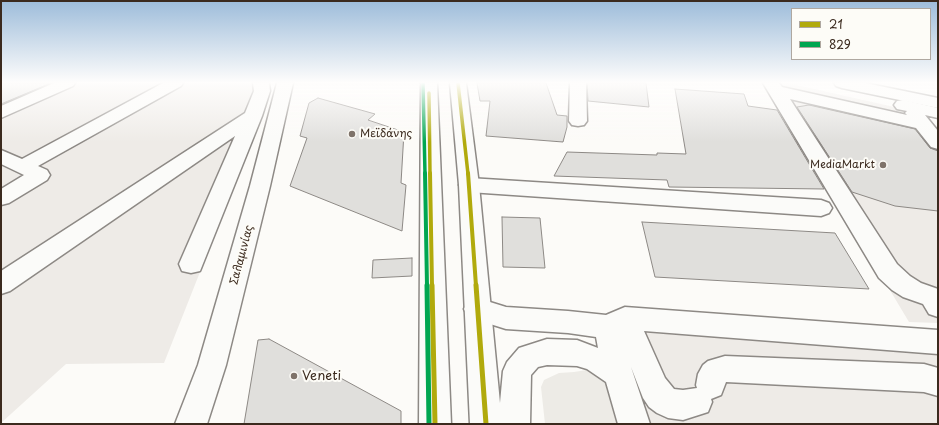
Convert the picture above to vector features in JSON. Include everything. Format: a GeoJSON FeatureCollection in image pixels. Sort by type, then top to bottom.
{"type":"FeatureCollection","features":[{"type":"Feature","properties":{"kind":"main road"},"geometry":{"type":"LineString","coordinates":[[1,113],[23,103]]}},
{"type":"Feature","properties":{"kind":"main road"},"geometry":{"type":"LineString","coordinates":[[22,166],[139,103]]}},
{"type":"Feature","properties":{"kind":"main road"},"geometry":{"type":"LineString","coordinates":[[190,264],[258,103]]}},
{"type":"Feature","properties":{"kind":"main road","name":"Σαλαμινίας"},"geometry":{"type":"LineString","coordinates":[[191,424],[212,365],[260,186],[280,103]]}},
{"type":"Feature","properties":{"kind":"main road"},"geometry":{"type":"LineString","coordinates":[[429,103],[435,424]]}},
{"type":"Feature","properties":{"kind":"main road"},"geometry":{"type":"LineString","coordinates":[[460,103],[469,185],[486,424]]}},
{"type":"Feature","properties":{"kind":"main road"},"geometry":{"type":"LineString","coordinates":[[578,103],[578,121]]}},
{"type":"Feature","properties":{"kind":"main road"},"geometry":{"type":"LineString","coordinates":[[784,103],[888,271],[901,283],[912,290],[932,297],[938,306]]}},
{"type":"Feature","properties":{"kind":"main road"},"geometry":{"type":"LineString","coordinates":[[838,103],[923,124]]}},
{"type":"Feature","properties":{"kind":"main road"},"geometry":{"type":"LineString","coordinates":[[894,103],[938,113]]}},
{"type":"Feature","properties":{"kind":"main road"},"geometry":{"type":"LineString","coordinates":[[908,106],[938,143]]}},
{"type":"Feature","properties":{"kind":"main road"},"geometry":{"type":"LineString","coordinates":[[1,284],[253,116]]}},
{"type":"Feature","properties":{"kind":"main road"},"geometry":{"type":"LineString","coordinates":[[1,156],[40,176],[1,198]]}},
{"type":"Feature","properties":{"kind":"main road"},"geometry":{"type":"LineString","coordinates":[[469,185],[821,208]]}},
{"type":"Feature","properties":{"kind":"main road"},"geometry":{"type":"LineString","coordinates":[[477,308],[506,318],[938,342]]}},
{"type":"Feature","properties":{"kind":"main road"},"geometry":{"type":"LineString","coordinates":[[616,323],[618,374],[634,424]]}},
{"type":"Feature","properties":{"kind":"main road"},"geometry":{"type":"LineString","coordinates":[[616,323],[654,388],[660,397],[668,403],[683,405],[704,394],[713,374],[718,370],[725,368],[924,378],[938,382]]}},
{"type":"Feature","properties":{"kind":"main road"},"geometry":{"type":"LineString","coordinates":[[514,424],[517,371],[521,365],[535,355],[547,352],[577,354],[598,360],[618,374]]}},
{"type":"Feature","properties":{"kind":"shaded area"},"geometry":{"type":"Polygon","coordinates":[[[1,103],[266,103],[164,363],[66,364],[1,423],[1,103]]]}},
{"type":"Feature","properties":{"kind":"shaded area"},"geometry":{"type":"Polygon","coordinates":[[[778,103],[876,103],[921,113],[938,133],[938,323],[909,322],[778,103]]]}},
{"type":"Feature","properties":{"kind":"shaded area"},"geometry":{"type":"Polygon","coordinates":[[[624,331],[938,353],[938,424],[643,424],[624,331]]]}},
{"type":"Feature","properties":{"kind":"shaded area"},"geometry":{"type":"Polygon","coordinates":[[[593,369],[611,386],[620,424],[545,424],[541,387],[544,380],[559,373],[593,369]]]}},
{"type":"Feature","properties":{"kind":"building"},"geometry":{"type":"Polygon","coordinates":[[[309,103],[335,103],[375,114],[368,120],[404,132],[401,183],[406,185],[402,231],[290,186],[307,138],[300,136],[309,103]]]}},
{"type":"Feature","properties":{"kind":"building"},"geometry":{"type":"Polygon","coordinates":[[[490,103],[553,103],[557,115],[567,116],[567,127],[563,142],[486,136],[490,103]]]}},
{"type":"Feature","properties":{"kind":"building"},"geometry":{"type":"Polygon","coordinates":[[[607,103],[648,103],[649,107],[607,103]]]}},
{"type":"Feature","properties":{"kind":"building"},"geometry":{"type":"Polygon","coordinates":[[[677,103],[747,103],[748,106],[777,110],[824,189],[669,187],[667,180],[554,176],[567,152],[657,155],[657,153],[686,154],[677,103]]]}},
{"type":"Feature","properties":{"kind":"building","name":"MediaMarkt"},"geometry":{"type":"Polygon","coordinates":[[[809,105],[915,129],[930,148],[938,151],[938,211],[895,206],[852,192],[797,107],[809,105]]]}},
{"type":"Feature","properties":{"kind":"building"},"geometry":{"type":"Polygon","coordinates":[[[502,217],[540,218],[545,268],[503,267],[502,217]]]}},
{"type":"Feature","properties":{"kind":"building"},"geometry":{"type":"Polygon","coordinates":[[[642,222],[835,233],[869,289],[655,277],[642,222]]]}},
{"type":"Feature","properties":{"kind":"building"},"geometry":{"type":"Polygon","coordinates":[[[412,258],[412,276],[372,278],[373,260],[412,258]]]}},
{"type":"Feature","properties":{"kind":"building","name":"Veneti"},"geometry":{"type":"Polygon","coordinates":[[[269,339],[401,411],[401,424],[244,424],[258,340],[269,339]]]}},
{"type":"Feature","properties":{"kind":"transit line","name":"829"},"geometry":{"type":"LineString","coordinates":[[423,103],[429,424]]}},
{"type":"Feature","properties":{"kind":"transit line","name":"21"},"geometry":{"type":"LineString","coordinates":[[429,103],[435,424]]}},
{"type":"Feature","properties":{"kind":"transit line","name":"21"},"geometry":{"type":"LineString","coordinates":[[460,103],[469,185],[486,424]]}},
{"type":"Feature","properties":{"kind":"place","name":"Μεϊδάνης"},"geometry":{"type":"Point","coordinates":[352,134]}},
{"type":"Feature","properties":{"kind":"place","name":"MediaMarkt"},"geometry":{"type":"Point","coordinates":[883,165]}},
{"type":"Feature","properties":{"kind":"place","name":"Veneti"},"geometry":{"type":"Point","coordinates":[294,376]}}]}
